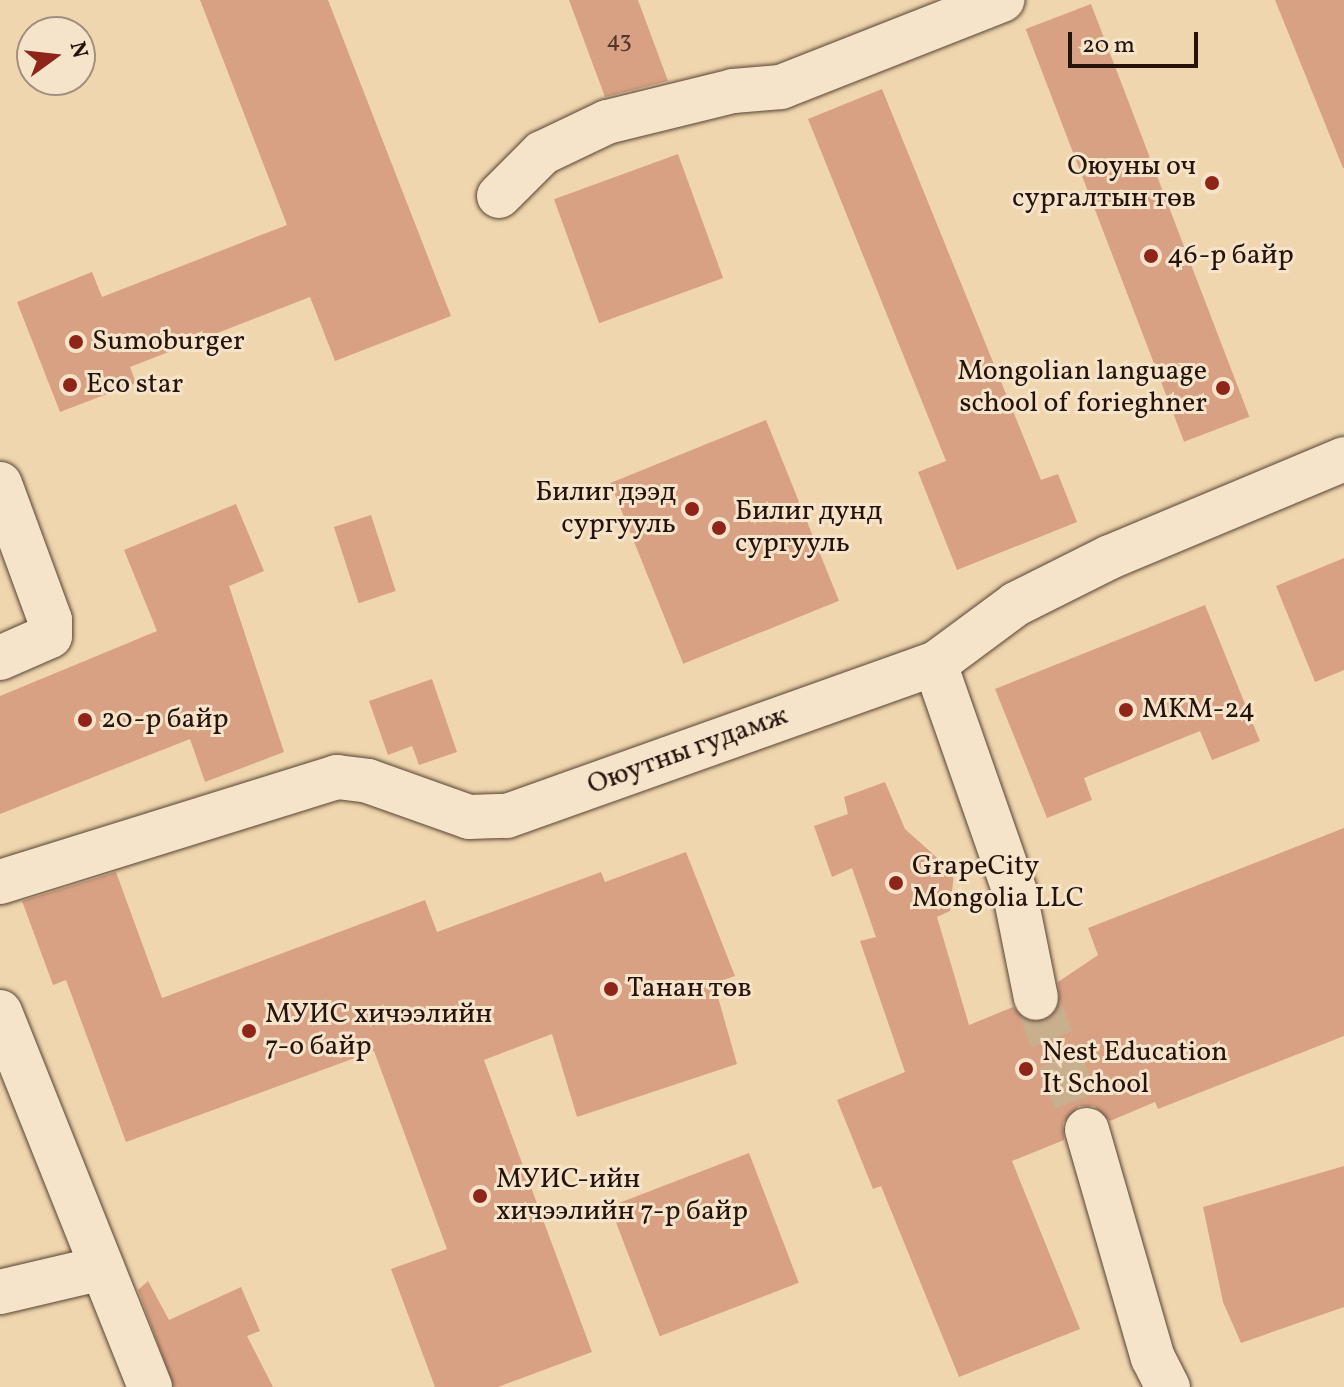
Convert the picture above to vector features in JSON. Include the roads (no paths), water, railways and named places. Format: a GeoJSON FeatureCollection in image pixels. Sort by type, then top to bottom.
{"type":"FeatureCollection","features":[{"type":"Feature","properties":{"kind":"street"},"geometry":{"type":"LineString","coordinates":[[499,196],[542,153],[607,122],[733,91],[781,87],[1002,0]]}},
{"type":"Feature","properties":{"kind":"street","name":"Оюутны гудамж"},"geometry":{"type":"LineString","coordinates":[[0,882],[337,777],[368,781],[469,817],[507,816],[935,664],[1016,604],[1110,557],[1344,459]]}},
{"type":"Feature","properties":{"kind":"street"},"geometry":{"type":"LineString","coordinates":[[0,484],[50,628],[50,636],[0,658]]}},
{"type":"Feature","properties":{"kind":"street"},"geometry":{"type":"LineString","coordinates":[[935,664],[1014,889],[1036,998]]}},
{"type":"Feature","properties":{"kind":"street"},"geometry":{"type":"LineString","coordinates":[[0,1012],[150,1387]]}},
{"type":"Feature","properties":{"kind":"street"},"geometry":{"type":"LineString","coordinates":[[1087,1130],[1153,1358],[1168,1387]]}},
{"type":"Feature","properties":{"kind":"street"},"geometry":{"type":"LineString","coordinates":[[0,1292],[102,1268]]}},
{"type":"Feature","properties":{"kind":"tunnel"},"geometry":{"type":"LineString","coordinates":[[1036,998],[1087,1130]]}},
{"type":"Feature","properties":{"kind":"place","name":"Оюуны оч сургалтын төв"},"geometry":{"type":"Point","coordinates":[1212,183]}},
{"type":"Feature","properties":{"kind":"place","name":"46-р байр"},"geometry":{"type":"Point","coordinates":[1151,256]}},
{"type":"Feature","properties":{"kind":"place","name":"Sumoburger"},"geometry":{"type":"Point","coordinates":[76,342]}},
{"type":"Feature","properties":{"kind":"place","name":"Eco star"},"geometry":{"type":"Point","coordinates":[70,385]}},
{"type":"Feature","properties":{"kind":"place","name":"Mongolian language school of forieghner"},"geometry":{"type":"Point","coordinates":[1223,388]}},
{"type":"Feature","properties":{"kind":"place","name":"Билиг дээд сургууль"},"geometry":{"type":"Point","coordinates":[692,509]}},
{"type":"Feature","properties":{"kind":"place","name":"Билиг дунд сургууль"},"geometry":{"type":"Point","coordinates":[719,528]}},
{"type":"Feature","properties":{"kind":"place","name":"MKM-24"},"geometry":{"type":"Point","coordinates":[1126,710]}},
{"type":"Feature","properties":{"kind":"place","name":"20-p байр"},"geometry":{"type":"Point","coordinates":[85,720]}},
{"type":"Feature","properties":{"kind":"place","name":"GrapeCity Mongolia LLC"},"geometry":{"type":"Point","coordinates":[896,883]}},
{"type":"Feature","properties":{"kind":"place","name":"Танан төв"},"geometry":{"type":"Point","coordinates":[611,989]}},
{"type":"Feature","properties":{"kind":"place","name":"МУИС хичээлийн 7-о байр"},"geometry":{"type":"Point","coordinates":[249,1031]}},
{"type":"Feature","properties":{"kind":"place","name":"Nest Education It School"},"geometry":{"type":"Point","coordinates":[1026,1069]}},
{"type":"Feature","properties":{"kind":"place","name":"МУИС-ийн хичээлийн 7-р байр"},"geometry":{"type":"Point","coordinates":[480,1196]}}]}
